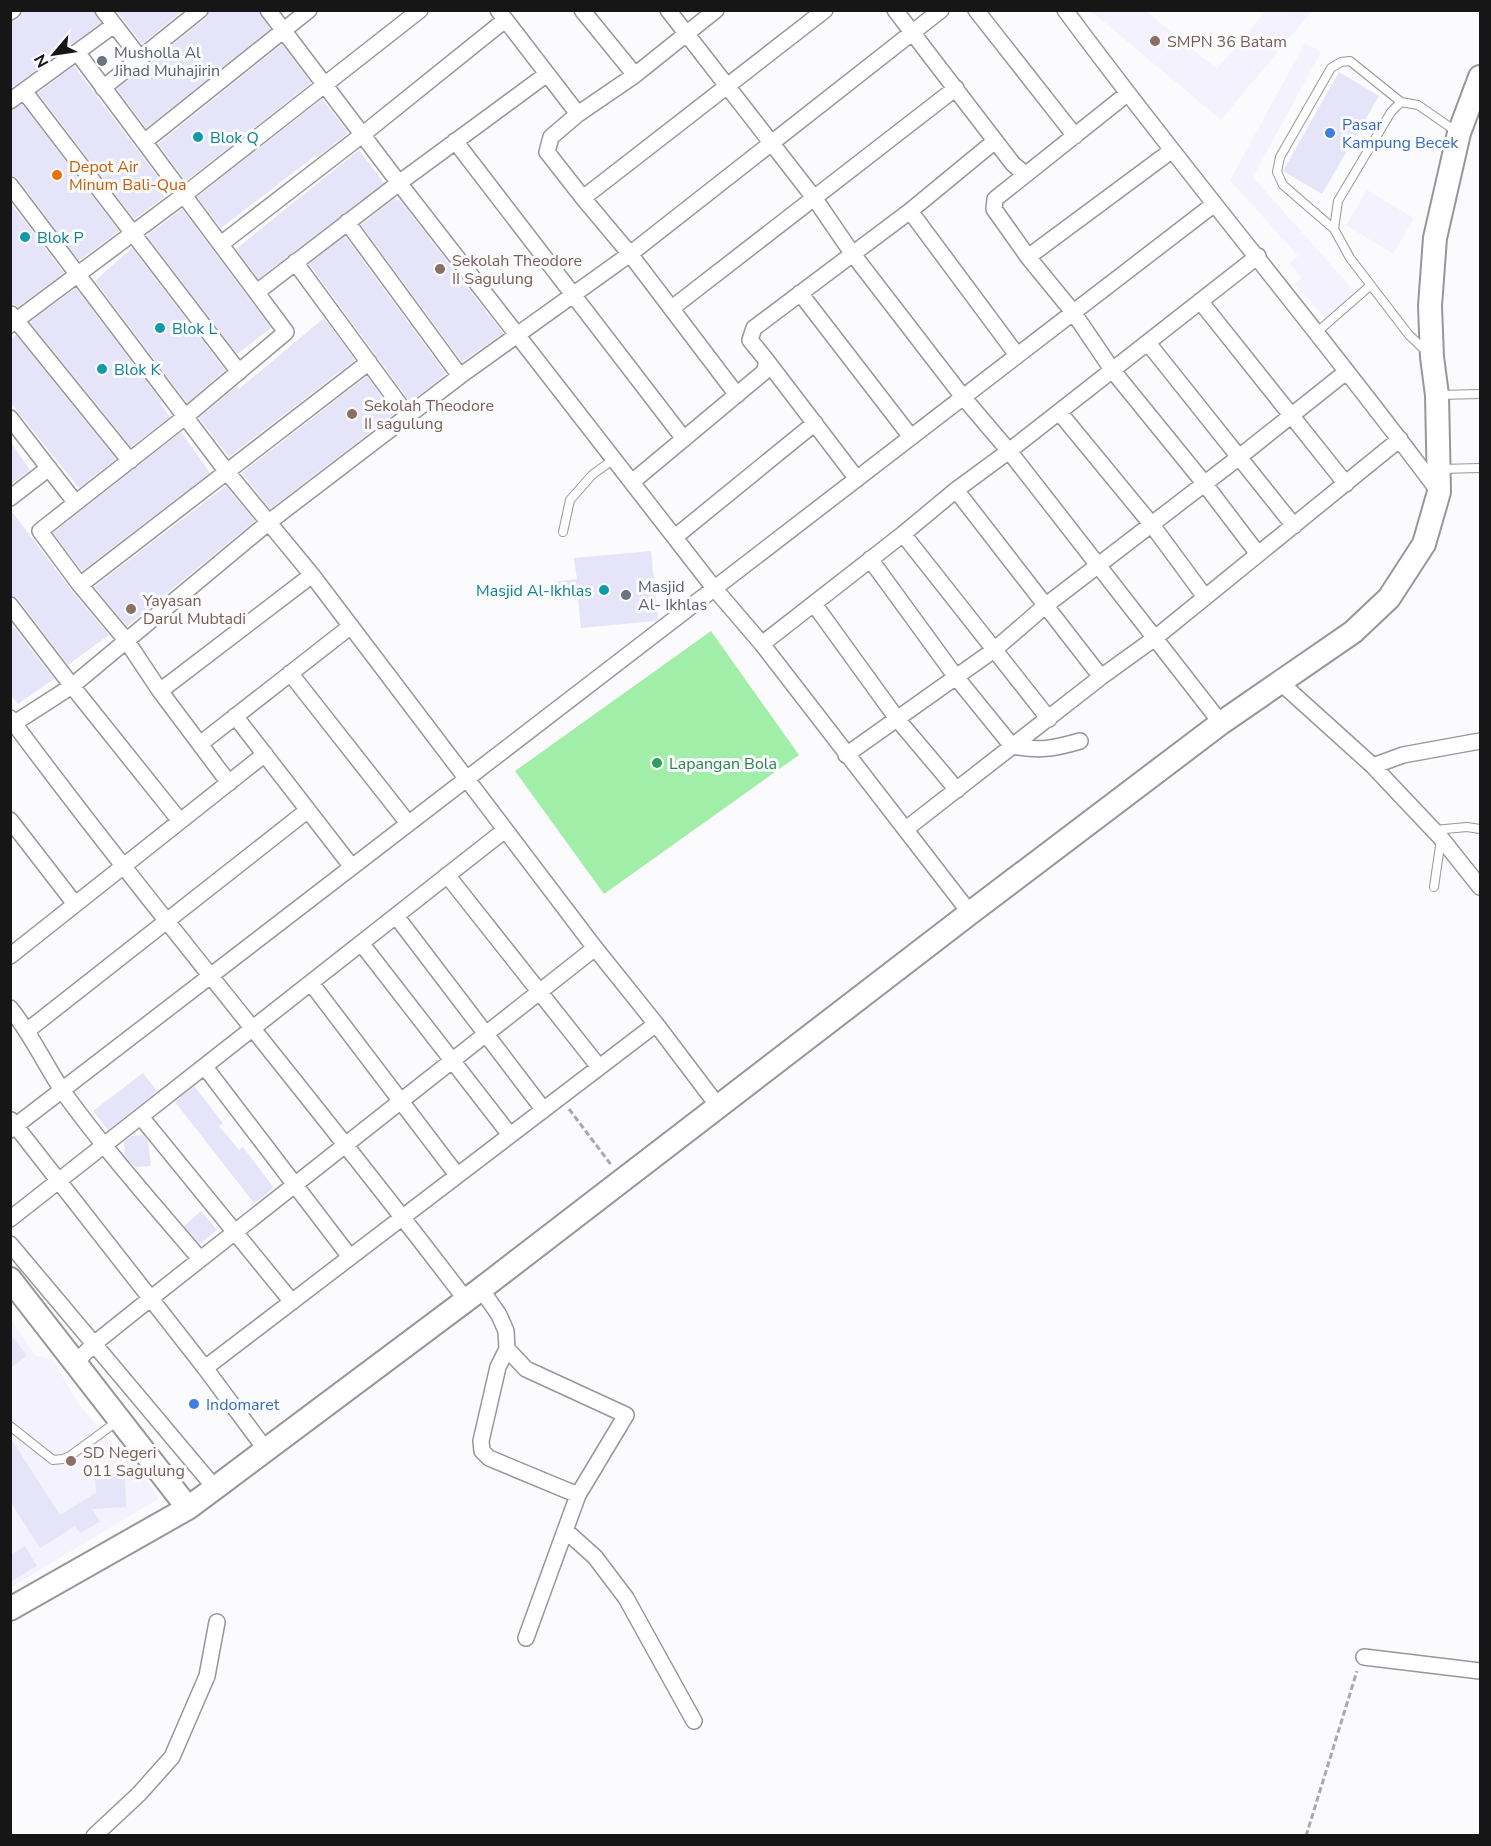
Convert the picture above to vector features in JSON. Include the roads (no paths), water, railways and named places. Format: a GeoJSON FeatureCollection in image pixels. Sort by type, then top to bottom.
{"type":"FeatureCollection","features":[{"type":"Feature","properties":{"kind":"street"},"geometry":{"type":"LineString","coordinates":[[103,10],[140,58]]}},
{"type":"Feature","properties":{"kind":"street"},"geometry":{"type":"LineString","coordinates":[[268,10],[399,183],[714,588],[762,644],[970,913]]}},
{"type":"Feature","properties":{"kind":"street"},"geometry":{"type":"LineString","coordinates":[[144,142],[309,10]]}},
{"type":"Feature","properties":{"kind":"street"},"geometry":{"type":"LineString","coordinates":[[130,461],[12,320],[78,275],[184,195],[420,10]]}},
{"type":"Feature","properties":{"kind":"street"},"geometry":{"type":"LineString","coordinates":[[582,10],[635,75]]}},
{"type":"Feature","properties":{"kind":"street"},"geometry":{"type":"LineString","coordinates":[[668,10],[963,397],[1009,451],[1221,723]]}},
{"type":"Feature","properties":{"kind":"street"},"geometry":{"type":"LineString","coordinates":[[716,10],[635,75],[578,114],[550,137],[547,152],[630,254],[737,395]]}},
{"type":"Feature","properties":{"kind":"street"},"geometry":{"type":"LineString","coordinates":[[583,198],[825,10]]}},
{"type":"Feature","properties":{"kind":"street"},"geometry":{"type":"LineString","coordinates":[[895,10],[1013,164],[1025,174]]}},
{"type":"Feature","properties":{"kind":"street"},"geometry":{"type":"LineString","coordinates":[[578,1495],[489,1458],[482,1451],[481,1441],[498,1367],[507,1349],[506,1331],[499,1315],[473,1294],[403,1217],[12,722],[72,686],[269,522],[460,376],[630,254],[941,10]]}},
{"type":"Feature","properties":{"kind":"street"},"geometry":{"type":"LineString","coordinates":[[976,10],[1075,136]]}},
{"type":"Feature","properties":{"kind":"street"},"geometry":{"type":"LineString","coordinates":[[1065,10],[1171,151],[1258,256],[1439,492]]}},
{"type":"Feature","properties":{"kind":"street"},"geometry":{"type":"LineString","coordinates":[[103,88],[194,12]]}},
{"type":"Feature","properties":{"kind":"street"},"geometry":{"type":"LineString","coordinates":[[221,244],[362,135],[501,15],[578,114]]}},
{"type":"Feature","properties":{"kind":"street"},"geometry":{"type":"LineString","coordinates":[[10,101],[114,25]]}},
{"type":"Feature","properties":{"kind":"street"},"geometry":{"type":"LineString","coordinates":[[77,52],[286,333],[185,417],[40,531],[80,585],[126,640],[160,691],[229,783]]}},
{"type":"Feature","properties":{"kind":"street"},"geometry":{"type":"LineString","coordinates":[[257,292],[347,222],[547,74]]}},
{"type":"Feature","properties":{"kind":"street"},"geometry":{"type":"LineString","coordinates":[[10,1609],[188,1508],[473,1294],[1221,723],[1353,632],[1389,598],[1424,543],[1439,492],[1437,395],[1432,357],[1430,306],[1435,238],[1459,133],[1480,77]]}},
{"type":"Feature","properties":{"kind":"street"},"geometry":{"type":"LineString","coordinates":[[672,308],[956,88]]}},
{"type":"Feature","properties":{"kind":"street"},"geometry":{"type":"LineString","coordinates":[[24,91],[239,372]]}},
{"type":"Feature","properties":{"kind":"street"},"geometry":{"type":"LineString","coordinates":[[1127,94],[995,199],[994,209],[1028,257],[1073,312],[1113,371],[1258,554]]}},
{"type":"Feature","properties":{"kind":"street"},"geometry":{"type":"LineString","coordinates":[[455,141],[684,439]]}},
{"type":"Feature","properties":{"kind":"street"},"geometry":{"type":"LineString","coordinates":[[857,479],[750,340],[754,328],[910,211],[995,141]]}},
{"type":"Feature","properties":{"kind":"street"},"geometry":{"type":"LineString","coordinates":[[1028,257],[1171,151]]}},
{"type":"Feature","properties":{"kind":"street"},"geometry":{"type":"LineString","coordinates":[[10,185],[227,472],[312,575],[717,1106]]}},
{"type":"Feature","properties":{"kind":"street"},"geometry":{"type":"LineString","coordinates":[[266,1450],[60,1180],[12,1125],[63,1091],[212,977],[466,779],[1214,205]]}},
{"type":"Feature","properties":{"kind":"street"},"geometry":{"type":"LineString","coordinates":[[910,211],[1017,355]]}},
{"type":"Feature","properties":{"kind":"street"},"geometry":{"type":"LineString","coordinates":[[347,222],[460,376]]}},
{"type":"Feature","properties":{"kind":"street"},"geometry":{"type":"LineString","coordinates":[[762,644],[1258,256]]}},
{"type":"Feature","properties":{"kind":"street"},"geometry":{"type":"LineString","coordinates":[[295,262],[408,416]]}},
{"type":"Feature","properties":{"kind":"street"},"geometry":{"type":"LineString","coordinates":[[800,293],[911,437]]}},
{"type":"Feature","properties":{"kind":"street"},"geometry":{"type":"LineString","coordinates":[[1200,302],[1346,484]]}},
{"type":"Feature","properties":{"kind":"street"},"geometry":{"type":"LineString","coordinates":[[1148,343],[1294,526]]}},
{"type":"Feature","properties":{"kind":"street"},"geometry":{"type":"LineString","coordinates":[[632,482],[764,372],[767,361]]}},
{"type":"Feature","properties":{"kind":"street"},"geometry":{"type":"LineString","coordinates":[[80,585],[369,362]]}},
{"type":"Feature","properties":{"kind":"street"},"geometry":{"type":"LineString","coordinates":[[846,755],[994,650],[1045,606],[1293,416],[1346,372]]}},
{"type":"Feature","properties":{"kind":"street"},"geometry":{"type":"LineString","coordinates":[[1059,412],[1152,525],[1205,597]]}},
{"type":"Feature","properties":{"kind":"street"},"geometry":{"type":"LineString","coordinates":[[10,418],[75,502]]}},
{"type":"Feature","properties":{"kind":"street"},"geometry":{"type":"LineString","coordinates":[[675,537],[815,423]]}},
{"type":"Feature","properties":{"kind":"street"},"geometry":{"type":"LineString","coordinates":[[906,829],[1101,677],[1155,638],[1400,439]]}},
{"type":"Feature","properties":{"kind":"street"},"geometry":{"type":"LineString","coordinates":[[10,498],[49,468]]}},
{"type":"Feature","properties":{"kind":"street"},"geometry":{"type":"LineString","coordinates":[[956,490],[1101,677]]}},
{"type":"Feature","properties":{"kind":"street"},"geometry":{"type":"LineString","coordinates":[[903,534],[1049,719]]}},
{"type":"Feature","properties":{"kind":"street"},"geometry":{"type":"LineString","coordinates":[[870,559],[956,677],[1012,746],[1038,750],[1080,741]]}},
{"type":"Feature","properties":{"kind":"street"},"geometry":{"type":"LineString","coordinates":[[160,691],[312,575]]}},
{"type":"Feature","properties":{"kind":"street"},"geometry":{"type":"LineString","coordinates":[[814,604],[898,720],[957,790]]}},
{"type":"Feature","properties":{"kind":"street"},"geometry":{"type":"LineString","coordinates":[[10,605],[180,822]]}},
{"type":"Feature","properties":{"kind":"street"},"geometry":{"type":"LineString","coordinates":[[200,744],[351,626]]}},
{"type":"Feature","properties":{"kind":"street"},"geometry":{"type":"LineString","coordinates":[[290,673],[408,824]]}},
{"type":"Feature","properties":{"kind":"street"},"geometry":{"type":"LineString","coordinates":[[1281,683],[1373,766],[1437,834],[1480,887]]}},
{"type":"Feature","properties":{"kind":"street"},"geometry":{"type":"LineString","coordinates":[[235,716],[352,867]]}},
{"type":"Feature","properties":{"kind":"street"},"geometry":{"type":"LineString","coordinates":[[1373,766],[1403,755],[1480,741]]}},
{"type":"Feature","properties":{"kind":"street"},"geometry":{"type":"LineString","coordinates":[[13,948],[75,904],[265,754]]}},
{"type":"Feature","properties":{"kind":"street"},"geometry":{"type":"LineString","coordinates":[[28,1030],[308,810]]}},
{"type":"Feature","properties":{"kind":"street"},"geometry":{"type":"LineString","coordinates":[[10,820],[75,904]]}},
{"type":"Feature","properties":{"kind":"street"},"geometry":{"type":"LineString","coordinates":[[10,1219],[505,830]]}},
{"type":"Feature","properties":{"kind":"street"},"geometry":{"type":"LineString","coordinates":[[447,875],[599,1067]]}},
{"type":"Feature","properties":{"kind":"street"},"geometry":{"type":"LineString","coordinates":[[396,916],[543,1109]]}},
{"type":"Feature","properties":{"kind":"street"},"geometry":{"type":"LineString","coordinates":[[362,943],[510,1135]]}},
{"type":"Feature","properties":{"kind":"street"},"geometry":{"type":"LineString","coordinates":[[76,1362],[95,1343],[200,1259],[595,948]]}},
{"type":"Feature","properties":{"kind":"street"},"geometry":{"type":"LineString","coordinates":[[311,983],[457,1175]]}},
{"type":"Feature","properties":{"kind":"street"},"geometry":{"type":"LineString","coordinates":[[10,1008],[28,1030],[63,1091],[104,1145],[200,1259]]}},
{"type":"Feature","properties":{"kind":"street"},"geometry":{"type":"LineString","coordinates":[[205,1368],[656,1024]]}},
{"type":"Feature","properties":{"kind":"street"},"geometry":{"type":"LineString","coordinates":[[205,1066],[350,1257]]}},
{"type":"Feature","properties":{"kind":"street"},"geometry":{"type":"LineString","coordinates":[[141,1117],[292,1302]]}},
{"type":"Feature","properties":{"kind":"street"},"geometry":{"type":"LineString","coordinates":[[10,1244],[215,1488]]}},
{"type":"Feature","properties":{"kind":"street"},"geometry":{"type":"LineString","coordinates":[[10,1279],[188,1508]]}},
{"type":"Feature","properties":{"kind":"street"},"geometry":{"type":"LineString","coordinates":[[507,1349],[526,1370],[626,1415],[578,1495],[526,1638]]}},
{"type":"Feature","properties":{"kind":"street"},"geometry":{"type":"LineString","coordinates":[[125,1425],[151,1413]]}},
{"type":"Feature","properties":{"kind":"street"},"geometry":{"type":"LineString","coordinates":[[566,1531],[595,1557],[626,1598],[694,1721]]}},
{"type":"Feature","properties":{"kind":"street"},"geometry":{"type":"LineString","coordinates":[[94,1836],[139,1794],[171,1757],[207,1676],[218,1622]]}},
{"type":"Feature","properties":{"kind":"street"},"geometry":{"type":"LineString","coordinates":[[1364,1657],[1480,1671]]}},
{"type":"Feature","properties":{"kind":"lane"},"geometry":{"type":"LineString","coordinates":[[1432,357],[1409,335],[1350,258],[1334,229],[1283,185],[1277,172],[1280,157],[1331,68],[1341,62],[1350,62],[1401,102],[1418,105],[1459,133]]}},
{"type":"Feature","properties":{"kind":"lane"},"geometry":{"type":"LineString","coordinates":[[1334,229],[1338,201],[1391,112],[1401,102]]}},
{"type":"Feature","properties":{"kind":"lane"},"geometry":{"type":"LineString","coordinates":[[1316,333],[1371,285]]}},
{"type":"Feature","properties":{"kind":"lane"},"geometry":{"type":"LineString","coordinates":[[1437,395],[1480,394]]}},
{"type":"Feature","properties":{"kind":"lane"},"geometry":{"type":"LineString","coordinates":[[563,532],[570,500],[592,475],[614,459]]}},
{"type":"Feature","properties":{"kind":"lane"},"geometry":{"type":"LineString","coordinates":[[1439,469],[1480,468]]}},
{"type":"Feature","properties":{"kind":"lane"},"geometry":{"type":"LineString","coordinates":[[1434,887],[1437,834],[1467,827],[1480,829]]}},
{"type":"Feature","properties":{"kind":"lane"},"geometry":{"type":"LineString","coordinates":[[10,1426],[53,1460],[63,1460],[125,1425]]}},
{"type":"Feature","properties":{"kind":"place","name":"SMPN 36 Batam"},"geometry":{"type":"Point","coordinates":[1155,41]}},
{"type":"Feature","properties":{"kind":"place","name":"Musholla Al Jihad Muhajirin"},"geometry":{"type":"Point","coordinates":[102,61]}},
{"type":"Feature","properties":{"kind":"place","name":"Pasar Kampung Becek"},"geometry":{"type":"Point","coordinates":[1330,133]}},
{"type":"Feature","properties":{"kind":"place","name":"Blok Q"},"geometry":{"type":"Point","coordinates":[198,137]}},
{"type":"Feature","properties":{"kind":"place","name":"Depot Air Minum Bali-Qua"},"geometry":{"type":"Point","coordinates":[57,175]}},
{"type":"Feature","properties":{"kind":"place","name":"Blok P"},"geometry":{"type":"Point","coordinates":[25,237]}},
{"type":"Feature","properties":{"kind":"place","name":"Sekolah Theodore II Sagulung"},"geometry":{"type":"Point","coordinates":[440,269]}},
{"type":"Feature","properties":{"kind":"place","name":"Blok L"},"geometry":{"type":"Point","coordinates":[160,328]}},
{"type":"Feature","properties":{"kind":"place","name":"Blok K"},"geometry":{"type":"Point","coordinates":[102,369]}},
{"type":"Feature","properties":{"kind":"place","name":"Sekolah Theodore II sagulung"},"geometry":{"type":"Point","coordinates":[352,414]}},
{"type":"Feature","properties":{"kind":"place","name":"Masjid Al-Ikhlas"},"geometry":{"type":"Point","coordinates":[604,590]}},
{"type":"Feature","properties":{"kind":"place","name":"Masjid Al- Ikhlas"},"geometry":{"type":"Point","coordinates":[626,595]}},
{"type":"Feature","properties":{"kind":"place","name":"Yayasan Darul Mubtadi"},"geometry":{"type":"Point","coordinates":[131,609]}},
{"type":"Feature","properties":{"kind":"place","name":"Lapangan Bola"},"geometry":{"type":"Point","coordinates":[657,763]}},
{"type":"Feature","properties":{"kind":"place","name":"Indomaret"},"geometry":{"type":"Point","coordinates":[194,1404]}},
{"type":"Feature","properties":{"kind":"place","name":"SD Negeri 011 Sagulung"},"geometry":{"type":"Point","coordinates":[71,1461]}}]}
